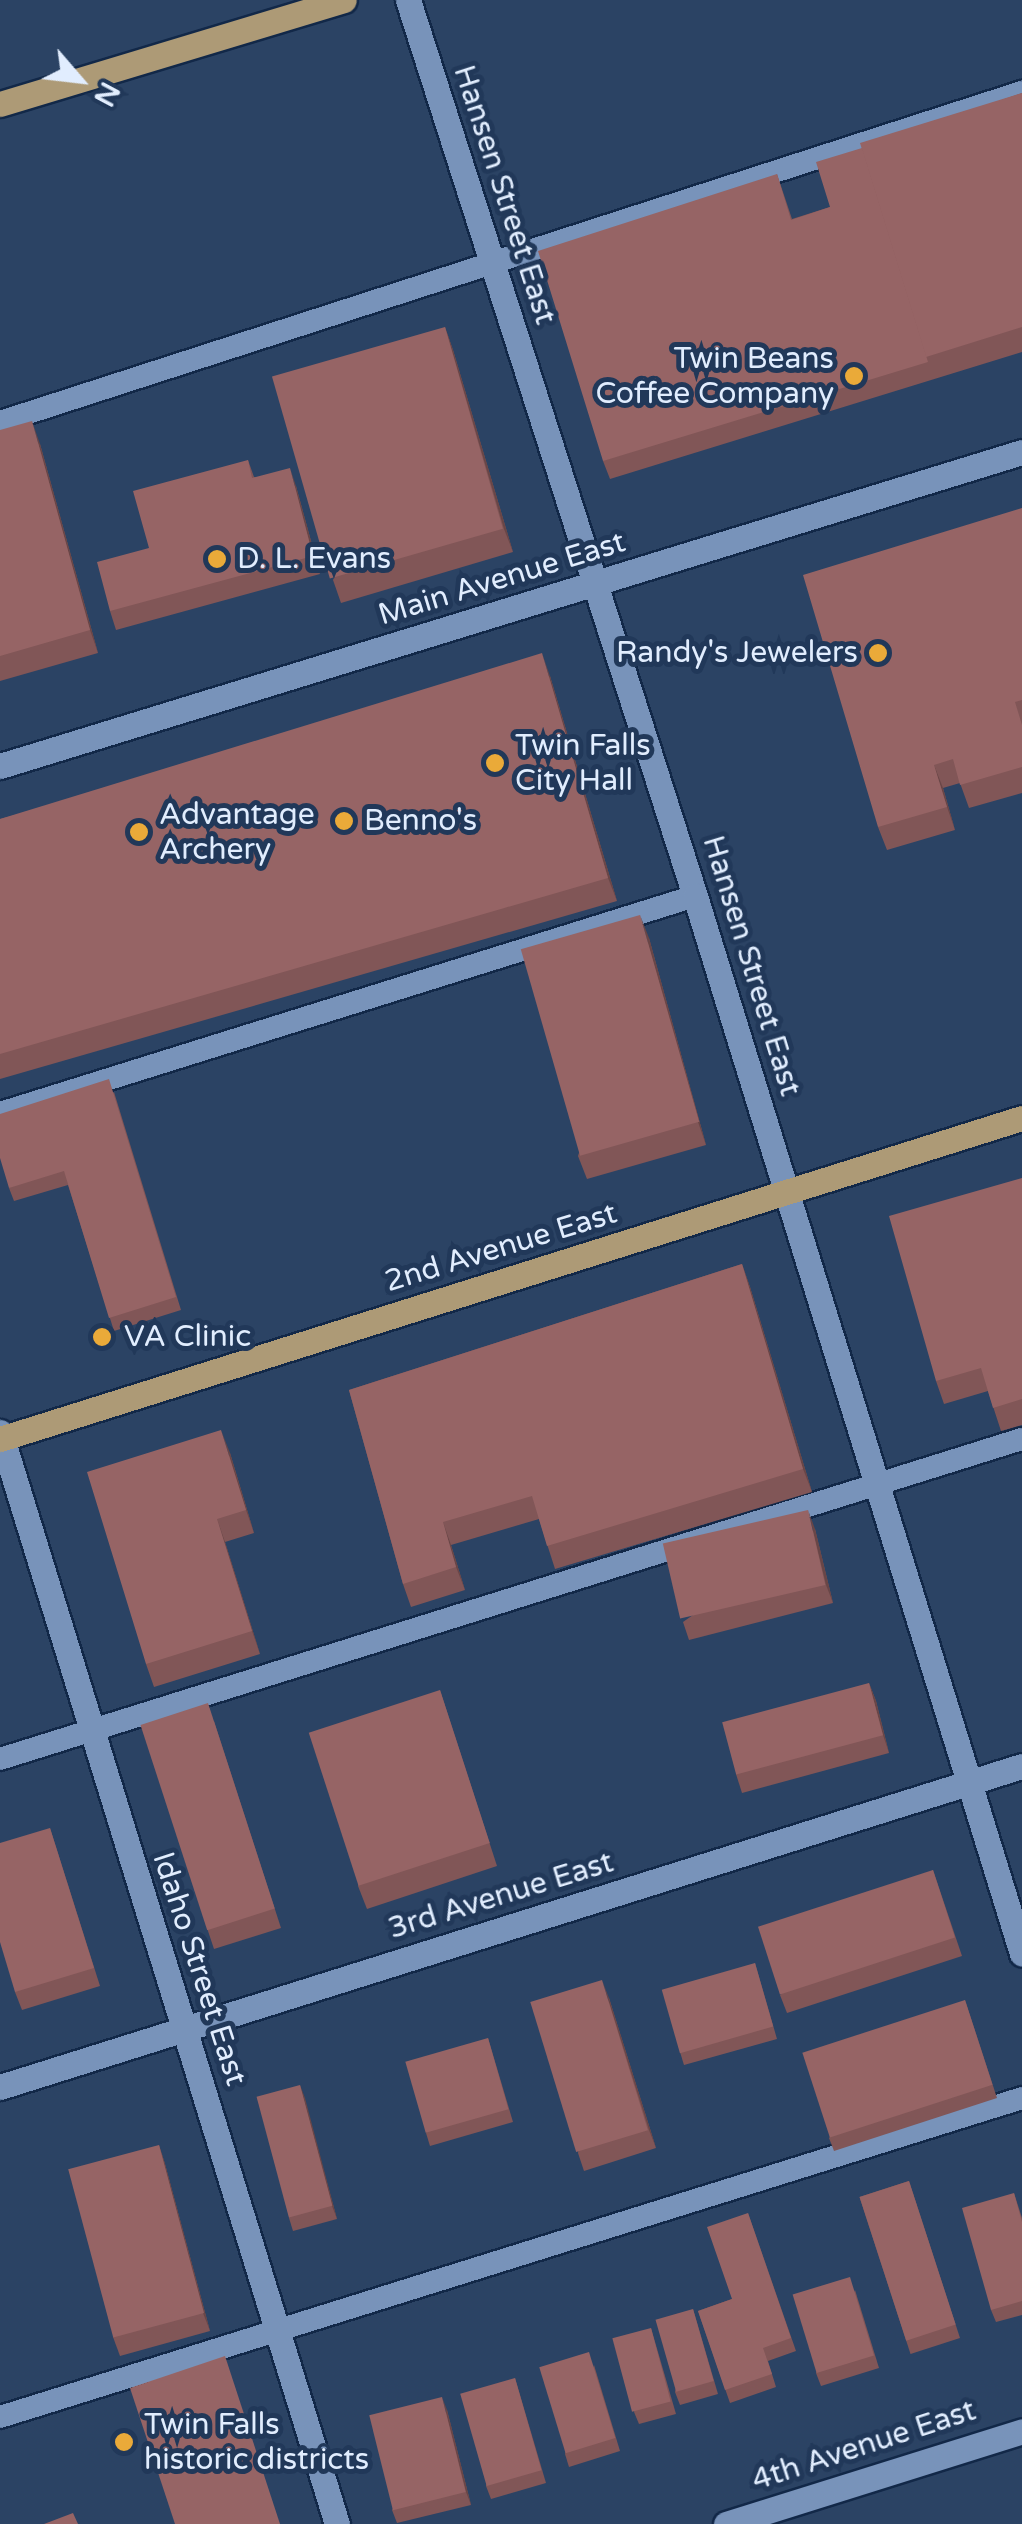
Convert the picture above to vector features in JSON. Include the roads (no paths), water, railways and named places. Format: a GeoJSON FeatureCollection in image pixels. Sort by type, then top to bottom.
{"type":"FeatureCollection","features":[{"type":"Feature","properties":{"kind":"main road"},"geometry":{"type":"LineString","coordinates":[[0,104],[344,0]]}},
{"type":"Feature","properties":{"kind":"main road","name":"2nd Avenue East"},"geometry":{"type":"LineString","coordinates":[[1,1437],[1022,1118]]}},
{"type":"Feature","properties":{"kind":"street","name":"Hansen Street East"},"geometry":{"type":"LineString","coordinates":[[408,0],[695,896],[1022,1954]]}},
{"type":"Feature","properties":{"kind":"street","name":"Main Avenue East"},"geometry":{"type":"LineString","coordinates":[[0,766],[1022,452]]}},
{"type":"Feature","properties":{"kind":"street","name":"Idaho Street East"},"geometry":{"type":"LineString","coordinates":[[1,1437],[338,2524]]}},
{"type":"Feature","properties":{"kind":"street","name":"3rd Avenue East"},"geometry":{"type":"LineString","coordinates":[[0,2088],[1022,1766]]}},
{"type":"Feature","properties":{"kind":"street","name":"4th Avenue East"},"geometry":{"type":"LineString","coordinates":[[726,2524],[1022,2431]]}},
{"type":"Feature","properties":{"kind":"lane"},"geometry":{"type":"LineString","coordinates":[[0,422],[1022,92]]}},
{"type":"Feature","properties":{"kind":"lane"},"geometry":{"type":"LineString","coordinates":[[0,1113],[695,896]]}},
{"type":"Feature","properties":{"kind":"lane"},"geometry":{"type":"LineString","coordinates":[[0,1759],[1022,1439]]}},
{"type":"Feature","properties":{"kind":"lane"},"geometry":{"type":"LineString","coordinates":[[0,2417],[1022,2098]]}},
{"type":"Feature","properties":{"kind":"place","name":"Twin Beans Coffee Company"},"geometry":{"type":"Point","coordinates":[854,376]}},
{"type":"Feature","properties":{"kind":"place","name":"D. L. Evans"},"geometry":{"type":"Point","coordinates":[217,559]}},
{"type":"Feature","properties":{"kind":"place","name":"Randy's Jewelers"},"geometry":{"type":"Point","coordinates":[878,653]}},
{"type":"Feature","properties":{"kind":"place","name":"Twin Falls City Hall"},"geometry":{"type":"Point","coordinates":[495,763]}},
{"type":"Feature","properties":{"kind":"place","name":"Benno's"},"geometry":{"type":"Point","coordinates":[344,821]}},
{"type":"Feature","properties":{"kind":"place","name":"Advantage Archery"},"geometry":{"type":"Point","coordinates":[139,832]}},
{"type":"Feature","properties":{"kind":"place","name":"VA Clinic"},"geometry":{"type":"Point","coordinates":[102,1337]}},
{"type":"Feature","properties":{"kind":"place","name":"Twin Falls historic districts"},"geometry":{"type":"Point","coordinates":[124,2442]}}]}
